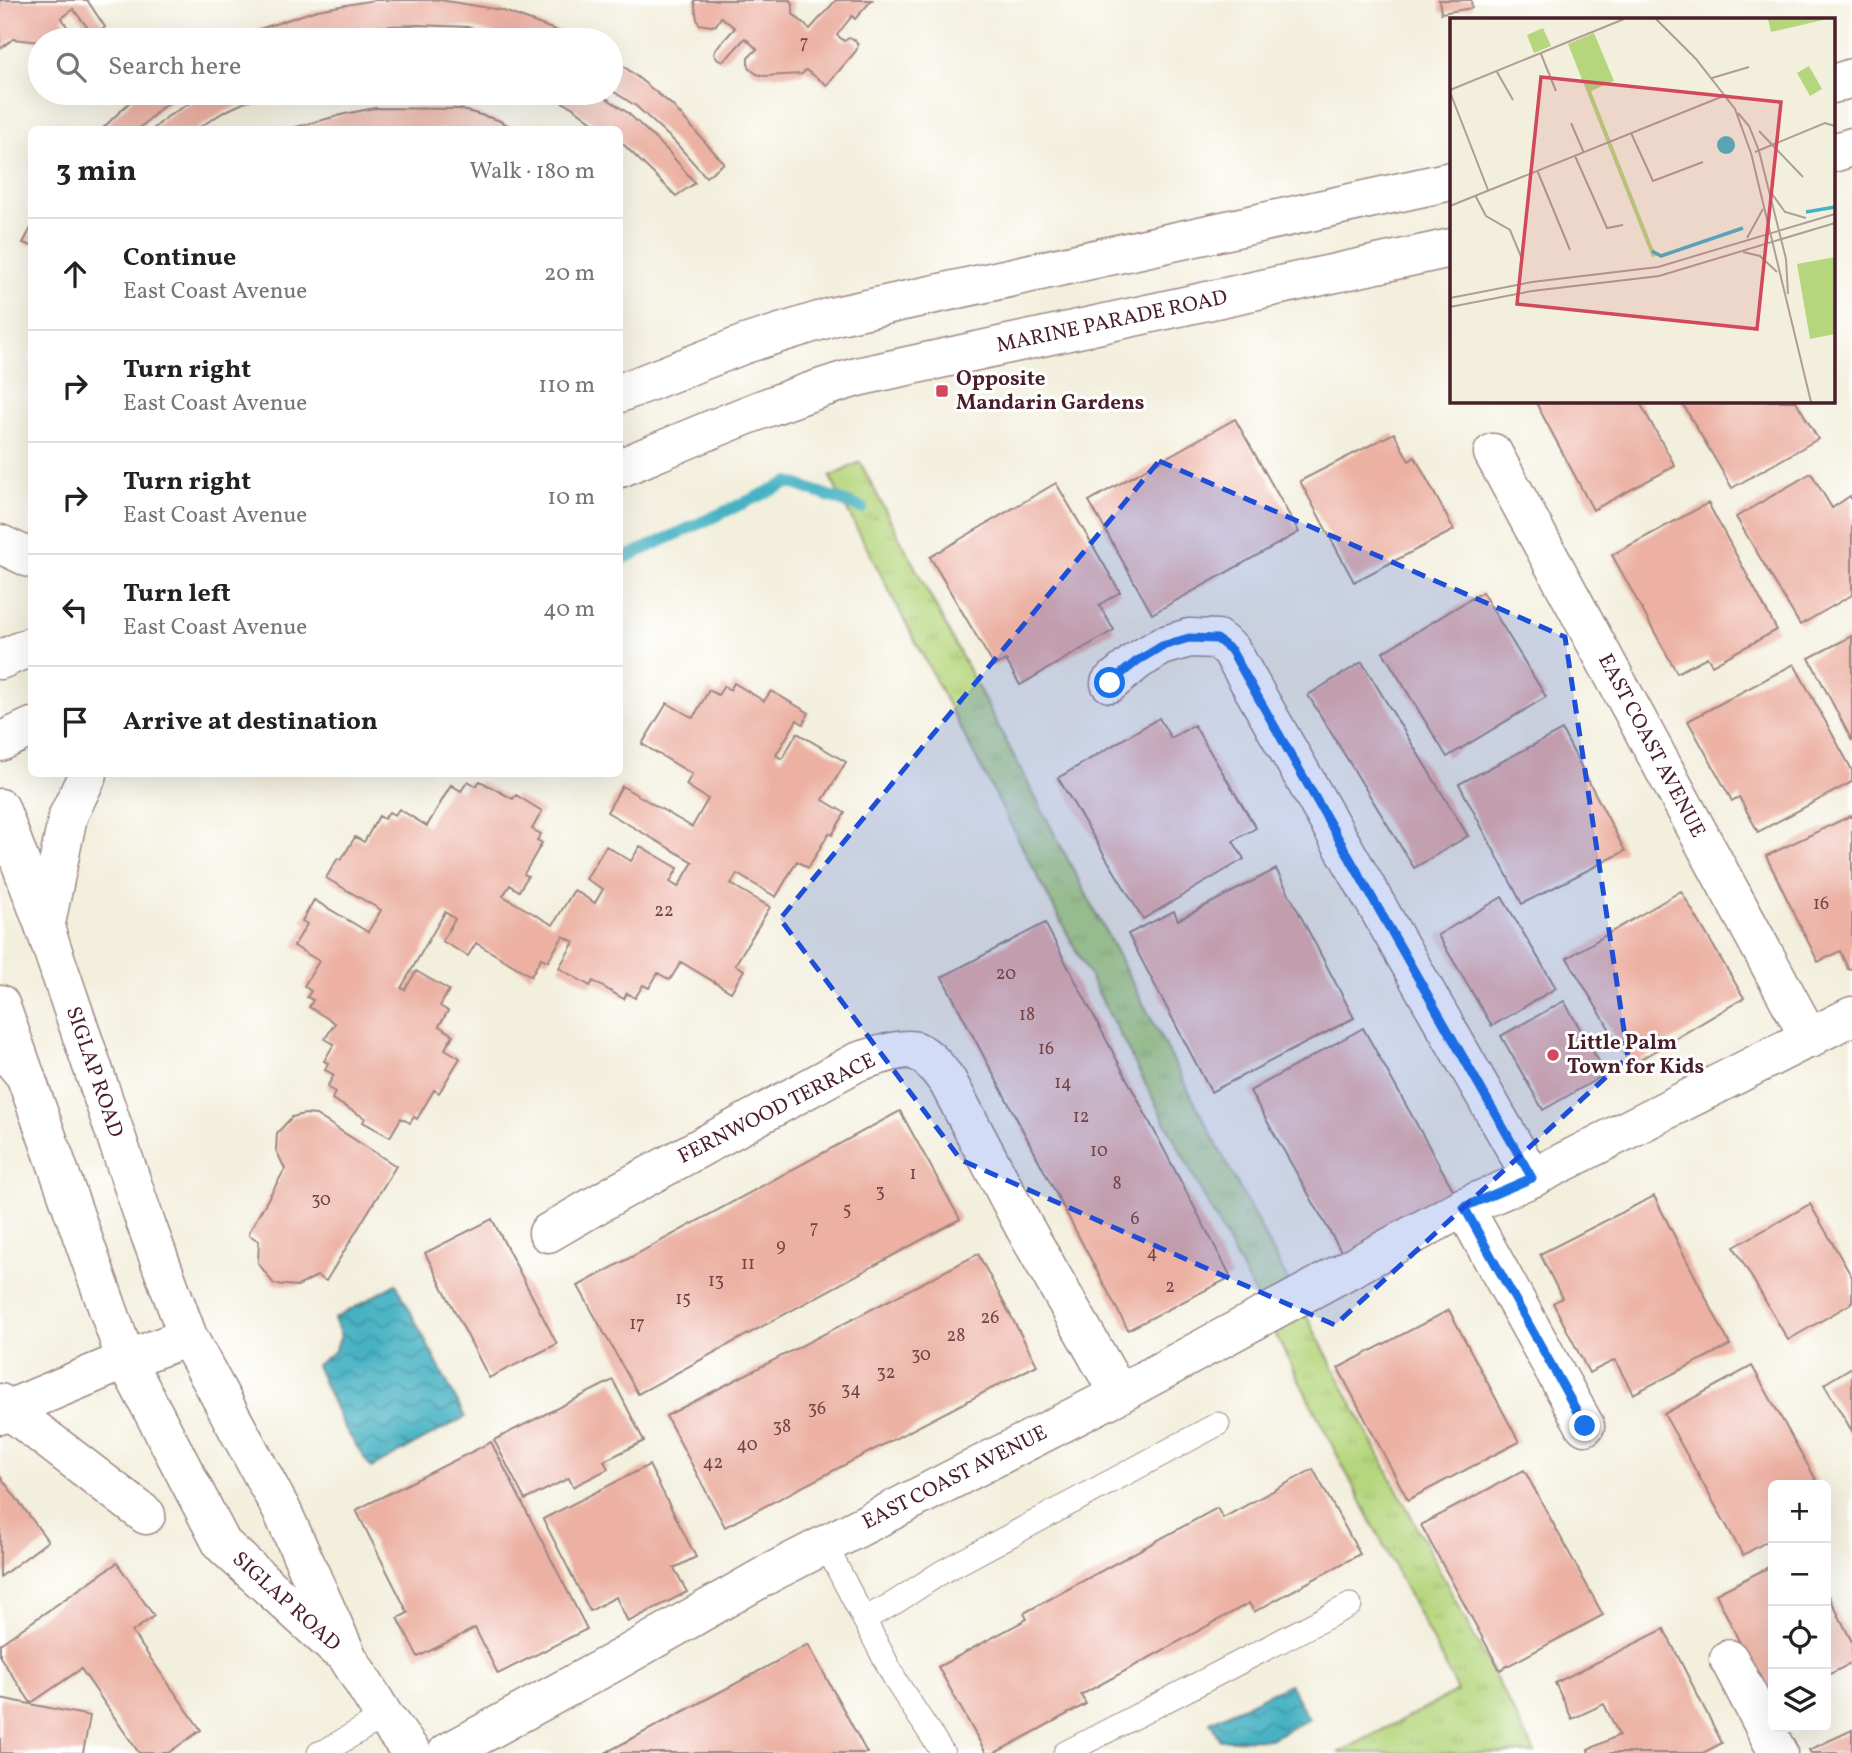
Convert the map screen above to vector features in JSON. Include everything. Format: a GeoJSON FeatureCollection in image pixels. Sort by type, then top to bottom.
{"type":"FeatureCollection","features":[{"type":"Feature","properties":{"kind":"street"},"geometry":{"type":"LineString","coordinates":[[1834,84],[1852,78]]}},
{"type":"Feature","properties":{"kind":"street"},"geometry":{"type":"LineString","coordinates":[[1834,153],[1852,148]]}},
{"type":"Feature","properties":{"kind":"street"},"geometry":{"type":"LineString","coordinates":[[623,392],[745,344],[849,312],[1450,181]]}},
{"type":"Feature","properties":{"kind":"street","name":"MARINE PARADE ROAD"},"geometry":{"type":"LineString","coordinates":[[623,467],[762,408],[857,377],[1450,248]]}},
{"type":"Feature","properties":{"kind":"street","name":"EAST COAST AVENUE"},"geometry":{"type":"LineString","coordinates":[[1493,453],[1810,1038]]}},
{"type":"Feature","properties":{"kind":"street"},"geometry":{"type":"LineString","coordinates":[[0,544],[28,557]]}},
{"type":"Feature","properties":{"kind":"street"},"geometry":{"type":"LineString","coordinates":[[1110,683],[1153,651],[1189,638],[1217,639],[1231,650],[1532,1178]]}},
{"type":"Feature","properties":{"kind":"street"},"geometry":{"type":"LineString","coordinates":[[0,660],[28,648]]}},
{"type":"Feature","properties":{"kind":"street"},"geometry":{"type":"LineString","coordinates":[[0,742],[28,729]]}},
{"type":"Feature","properties":{"kind":"street"},"geometry":{"type":"LineString","coordinates":[[45,928],[68,816],[87,777]]}},
{"type":"Feature","properties":{"kind":"street","name":"SIGLAP ROAD"},"geometry":{"type":"LineString","coordinates":[[0,808],[45,928],[145,1221],[188,1337],[282,1511],[348,1658],[384,1716],[412,1753]]}},
{"type":"Feature","properties":{"kind":"street","name":"SIGLAP ROAD"},"geometry":{"type":"LineString","coordinates":[[0,1004],[126,1360],[222,1544],[348,1658]]}},
{"type":"Feature","properties":{"kind":"street","name":"EAST COAST AVENUE"},"geometry":{"type":"LineString","coordinates":[[447,1753],[772,1572],[1119,1394],[1464,1207],[1532,1178],[1852,1016]]}},
{"type":"Feature","properties":{"kind":"street"},"geometry":{"type":"LineString","coordinates":[[0,1046],[25,1075]]}},
{"type":"Feature","properties":{"kind":"street","name":"FERNWOOD TERRACE"},"geometry":{"type":"LineString","coordinates":[[548,1233],[857,1062],[887,1053],[914,1050],[932,1062],[948,1082],[1023,1225],[1119,1394]]}},
{"type":"Feature","properties":{"kind":"street"},"geometry":{"type":"LineString","coordinates":[[1464,1207],[1585,1426]]}},
{"type":"Feature","properties":{"kind":"street"},"geometry":{"type":"LineString","coordinates":[[3,1409],[188,1337]]}},
{"type":"Feature","properties":{"kind":"street"},"geometry":{"type":"LineString","coordinates":[[3,1409],[146,1515]]}},
{"type":"Feature","properties":{"kind":"street"},"geometry":{"type":"LineString","coordinates":[[1729,1659],[1778,1753]]}},
{"type":"Feature","properties":{"kind":"lane"},"geometry":{"type":"LineString","coordinates":[[864,1619],[942,1572],[1218,1424]]}},
{"type":"Feature","properties":{"kind":"lane"},"geometry":{"type":"LineString","coordinates":[[825,1545],[897,1683],[943,1753]]}},
{"type":"Feature","properties":{"kind":"lane"},"geometry":{"type":"LineString","coordinates":[[1065,1753],[1350,1605]]}},
{"type":"Feature","properties":{"kind":"lane"},"geometry":{"type":"LineString","coordinates":[[319,1753],[384,1716]]}},
{"type":"Feature","properties":{"kind":"highlighted area"},"geometry":{"type":"Polygon","coordinates":[[[1159,461],[1565,637],[1628,1057],[1335,1325],[961,1160],[780,919],[1159,461]]]}},
{"type":"Feature","properties":{"kind":"green space"},"geometry":{"type":"Polygon","coordinates":[[[860,462],[1535,1753],[1338,1753],[1458,1691],[830,477],[860,462]]]}},
{"type":"Feature","properties":{"kind":"water"},"geometry":{"type":"Polygon","coordinates":[[[396,1284],[465,1417],[371,1468],[342,1424],[316,1365],[334,1352],[341,1336],[334,1319],[396,1284]]]}},
{"type":"Feature","properties":{"kind":"water"},"geometry":{"type":"Polygon","coordinates":[[[1289,1684],[1309,1719],[1270,1739],[1220,1740],[1210,1722],[1289,1684]]]}},
{"type":"Feature","properties":{"kind":"building"},"geometry":{"type":"Polygon","coordinates":[[[0,0],[87,0],[105,27],[88,28],[73,9],[62,18],[68,28],[28,28],[28,41],[13,39],[0,49],[0,0]]]}},
{"type":"Feature","properties":{"kind":"building"},"geometry":{"type":"Polygon","coordinates":[[[375,0],[440,0],[501,10],[550,28],[417,25],[263,28],[317,10],[375,0]]]}},
{"type":"Feature","properties":{"kind":"building"},"geometry":{"type":"Polygon","coordinates":[[[694,0],[790,0],[793,3],[793,14],[810,29],[836,0],[872,0],[855,19],[852,16],[837,35],[844,41],[849,38],[855,40],[858,45],[827,85],[806,70],[802,74],[757,74],[750,69],[748,58],[757,49],[745,38],[723,61],[717,59],[714,54],[716,49],[735,28],[721,17],[716,25],[699,24],[694,0]]]}},
{"type":"Feature","properties":{"kind":"building"},"geometry":{"type":"Polygon","coordinates":[[[1439,0],[1471,0],[1472,8],[1441,13],[1439,0]]]}},
{"type":"Feature","properties":{"kind":"building"},"geometry":{"type":"Polygon","coordinates":[[[623,66],[672,105],[724,163],[706,177],[674,141],[623,98],[623,66]]]}},
{"type":"Feature","properties":{"kind":"building"},"geometry":{"type":"Polygon","coordinates":[[[127,105],[166,105],[142,126],[105,126],[127,105]]]}},
{"type":"Feature","properties":{"kind":"building"},"geometry":{"type":"Polygon","coordinates":[[[186,105],[239,105],[201,126],[157,126],[186,105]]]}},
{"type":"Feature","properties":{"kind":"building"},"geometry":{"type":"Polygon","coordinates":[[[568,105],[616,105],[668,151],[695,183],[676,196],[623,144],[623,126],[598,126],[568,105]]]}},
{"type":"Feature","properties":{"kind":"building"},"geometry":{"type":"Polygon","coordinates":[[[374,108],[460,109],[509,126],[300,126],[374,108]]]}},
{"type":"Feature","properties":{"kind":"building"},"geometry":{"type":"Polygon","coordinates":[[[1536,402],[1640,402],[1675,466],[1593,510],[1536,402]]]}},
{"type":"Feature","properties":{"kind":"building"},"geometry":{"type":"Polygon","coordinates":[[[1682,402],[1797,402],[1818,439],[1732,488],[1682,402]]]}},
{"type":"Feature","properties":{"kind":"building"},"geometry":{"type":"Polygon","coordinates":[[[1235,419],[1299,532],[1152,614],[1089,501],[1235,419]]]}},
{"type":"Feature","properties":{"kind":"building"},"geometry":{"type":"Polygon","coordinates":[[[1394,433],[1409,461],[1415,457],[1454,530],[1354,582],[1300,481],[1394,433]]]}},
{"type":"Feature","properties":{"kind":"building"},"geometry":{"type":"Polygon","coordinates":[[[1811,473],[1832,508],[1850,496],[1852,500],[1852,595],[1800,625],[1736,517],[1811,473]]]}},
{"type":"Feature","properties":{"kind":"building"},"geometry":{"type":"Polygon","coordinates":[[[1056,483],[1120,592],[1099,605],[1114,630],[1020,685],[1006,660],[994,666],[930,557],[1056,483]]]}},
{"type":"Feature","properties":{"kind":"building"},"geometry":{"type":"Polygon","coordinates":[[[1708,503],[1777,630],[1712,665],[1707,657],[1677,673],[1612,555],[1708,503]]]}},
{"type":"Feature","properties":{"kind":"building"},"geometry":{"type":"Polygon","coordinates":[[[1482,592],[1546,697],[1447,757],[1383,652],[1482,592]]]}},
{"type":"Feature","properties":{"kind":"building"},"geometry":{"type":"Polygon","coordinates":[[[1852,636],[1852,741],[1809,658],[1852,636]]]}},
{"type":"Feature","properties":{"kind":"building"},"geometry":{"type":"Polygon","coordinates":[[[1362,662],[1468,836],[1414,868],[1308,695],[1362,662]]]}},
{"type":"Feature","properties":{"kind":"building"},"geometry":{"type":"Polygon","coordinates":[[[1794,664],[1852,770],[1852,782],[1758,832],[1739,797],[1732,801],[1688,721],[1794,664]]]}},
{"type":"Feature","properties":{"kind":"building"},"geometry":{"type":"Polygon","coordinates":[[[734,683],[764,701],[771,691],[809,713],[803,724],[797,720],[776,755],[782,759],[797,733],[846,762],[823,800],[845,813],[832,835],[829,833],[808,868],[797,861],[776,897],[737,874],[731,884],[770,907],[735,965],[744,970],[731,992],[681,962],[670,980],[658,973],[649,988],[643,985],[635,998],[627,993],[624,999],[593,981],[590,986],[559,968],[574,942],[563,936],[548,961],[541,958],[531,976],[476,943],[468,956],[442,941],[455,919],[445,912],[401,988],[405,990],[416,971],[449,990],[440,1006],[448,1011],[439,1026],[453,1035],[445,1049],[460,1058],[439,1093],[434,1090],[417,1119],[414,1117],[410,1123],[401,1118],[390,1137],[363,1122],[365,1118],[332,1099],[335,1092],[327,1087],[334,1075],[325,1070],[328,1063],[324,1061],[334,1044],[325,1039],[335,1023],[309,1007],[313,1000],[307,997],[311,991],[304,986],[319,961],[294,946],[307,924],[302,921],[314,900],[368,932],[381,910],[326,878],[355,837],[364,842],[379,816],[384,819],[389,812],[395,815],[399,809],[427,826],[451,785],[461,791],[468,781],[476,786],[480,781],[513,799],[516,795],[542,811],[532,829],[541,834],[537,840],[542,843],[524,874],[528,876],[519,891],[510,885],[503,896],[553,925],[574,890],[595,903],[603,889],[586,879],[606,846],[631,861],[640,846],[678,868],[670,882],[678,887],[693,862],[607,812],[622,786],[692,827],[708,799],[686,785],[692,774],[642,744],[667,703],[693,718],[709,690],[718,695],[724,686],[730,690],[734,683]]]}},
{"type":"Feature","properties":{"kind":"building"},"geometry":{"type":"Polygon","coordinates":[[[1159,718],[1171,738],[1194,725],[1256,828],[1233,841],[1244,859],[1143,919],[1058,778],[1159,718]]]}},
{"type":"Feature","properties":{"kind":"building"},"geometry":{"type":"Polygon","coordinates":[[[1562,730],[1625,851],[1522,904],[1459,784],[1562,730]]]}},
{"type":"Feature","properties":{"kind":"building"},"geometry":{"type":"Polygon","coordinates":[[[1852,815],[1852,968],[1848,969],[1840,951],[1818,962],[1766,856],[1852,815]]]}},
{"type":"Feature","properties":{"kind":"building"},"geometry":{"type":"Polygon","coordinates":[[[1276,869],[1354,1018],[1211,1092],[1128,934],[1174,911],[1178,920],[1276,869]]]}},
{"type":"Feature","properties":{"kind":"building"},"geometry":{"type":"Polygon","coordinates":[[[1681,891],[1744,998],[1631,1065],[1567,958],[1681,891]]]}},
{"type":"Feature","properties":{"kind":"building"},"geometry":{"type":"Polygon","coordinates":[[[1502,897],[1556,988],[1492,1026],[1438,935],[1502,897]]]}},
{"type":"Feature","properties":{"kind":"building"},"geometry":{"type":"Polygon","coordinates":[[[1045,923],[1231,1277],[1128,1330],[942,977],[1045,923]]]}},
{"type":"Feature","properties":{"kind":"building","name":"Little Palm Town for Kids"},"geometry":{"type":"Polygon","coordinates":[[[1564,1001],[1606,1074],[1543,1110],[1501,1036],[1564,1001]]]}},
{"type":"Feature","properties":{"kind":"building"},"geometry":{"type":"Polygon","coordinates":[[[1363,1028],[1455,1193],[1343,1255],[1250,1091],[1363,1028]]]}},
{"type":"Feature","properties":{"kind":"building"},"geometry":{"type":"Polygon","coordinates":[[[900,1111],[960,1219],[638,1394],[578,1286],[900,1111]]]}},
{"type":"Feature","properties":{"kind":"building"},"geometry":{"type":"Polygon","coordinates":[[[316,1115],[396,1166],[326,1281],[317,1276],[298,1286],[274,1284],[258,1263],[259,1241],[249,1235],[249,1232],[285,1169],[276,1150],[277,1133],[292,1117],[316,1115]]]}},
{"type":"Feature","properties":{"kind":"building"},"geometry":{"type":"Polygon","coordinates":[[[1654,1196],[1730,1345],[1633,1394],[1615,1360],[1589,1373],[1553,1303],[1562,1298],[1540,1254],[1654,1196]]]}},
{"type":"Feature","properties":{"kind":"building"},"geometry":{"type":"Polygon","coordinates":[[[1810,1204],[1852,1277],[1852,1303],[1788,1340],[1734,1247],[1810,1204]]]}},
{"type":"Feature","properties":{"kind":"building"},"geometry":{"type":"Polygon","coordinates":[[[492,1219],[557,1344],[489,1378],[425,1253],[492,1219]]]}},
{"type":"Feature","properties":{"kind":"building"},"geometry":{"type":"Polygon","coordinates":[[[978,1254],[1037,1365],[725,1527],[666,1416],[978,1254]]]}},
{"type":"Feature","properties":{"kind":"building"},"geometry":{"type":"Polygon","coordinates":[[[1449,1310],[1519,1442],[1408,1500],[1338,1368],[1449,1310]]]}},
{"type":"Feature","properties":{"kind":"building"},"geometry":{"type":"Polygon","coordinates":[[[1752,1366],[1816,1480],[1768,1480],[1768,1541],[1743,1555],[1664,1414],[1752,1366]]]}},
{"type":"Feature","properties":{"kind":"building"},"geometry":{"type":"Polygon","coordinates":[[[1852,1367],[1852,1431],[1824,1384],[1852,1367]]]}},
{"type":"Feature","properties":{"kind":"building"},"geometry":{"type":"Polygon","coordinates":[[[613,1380],[644,1441],[604,1461],[608,1469],[573,1487],[569,1478],[525,1500],[494,1440],[613,1380]]]}},
{"type":"Feature","properties":{"kind":"building"},"geometry":{"type":"Polygon","coordinates":[[[491,1442],[587,1629],[498,1674],[475,1628],[418,1657],[398,1618],[408,1613],[356,1510],[491,1442]]]}},
{"type":"Feature","properties":{"kind":"building"},"geometry":{"type":"Polygon","coordinates":[[[649,1465],[696,1557],[674,1568],[687,1592],[628,1622],[616,1597],[590,1611],[543,1519],[649,1465]]]}},
{"type":"Feature","properties":{"kind":"building"},"geometry":{"type":"Polygon","coordinates":[[[1313,1469],[1360,1554],[1254,1612],[1249,1603],[1081,1695],[1086,1704],[995,1753],[986,1753],[938,1667],[1027,1619],[1024,1613],[1217,1508],[1223,1518],[1313,1469]]]}},
{"type":"Feature","properties":{"kind":"building"},"geometry":{"type":"Polygon","coordinates":[[[1524,1470],[1603,1615],[1500,1670],[1421,1525],[1524,1470]]]}},
{"type":"Feature","properties":{"kind":"building"},"geometry":{"type":"Polygon","coordinates":[[[0,1476],[48,1541],[0,1577],[0,1476]]]}},
{"type":"Feature","properties":{"kind":"building"},"geometry":{"type":"Polygon","coordinates":[[[117,1563],[154,1616],[132,1632],[201,1730],[168,1753],[139,1753],[81,1669],[31,1703],[0,1657],[0,1644],[117,1563]]]}},
{"type":"Feature","properties":{"kind":"building"},"geometry":{"type":"Polygon","coordinates":[[[1768,1568],[1768,1700],[1716,1594],[1768,1568]]]}},
{"type":"Feature","properties":{"kind":"building"},"geometry":{"type":"Polygon","coordinates":[[[1831,1600],[1852,1642],[1852,1663],[1831,1674],[1831,1600]]]}},
{"type":"Feature","properties":{"kind":"building"},"geometry":{"type":"Polygon","coordinates":[[[1664,1629],[1722,1743],[1703,1753],[1589,1753],[1588,1750],[1619,1735],[1604,1704],[1572,1719],[1555,1683],[1664,1629]]]}},
{"type":"Feature","properties":{"kind":"building"},"geometry":{"type":"Polygon","coordinates":[[[808,1644],[867,1753],[605,1753],[750,1676],[808,1644]]]}},
{"type":"Feature","properties":{"kind":"building"},"geometry":{"type":"Polygon","coordinates":[[[0,1698],[90,1716],[83,1753],[0,1753],[0,1698]]]}},
{"type":"Feature","properties":{"kind":"building"},"geometry":{"type":"Polygon","coordinates":[[[1852,1730],[1852,1753],[1811,1753],[1809,1750],[1852,1730]]]}},
{"type":"Feature","properties":{"kind":"waterway"},"geometry":{"type":"LineString","coordinates":[[623,559],[789,482],[862,508]]}},
{"type":"Feature","properties":{"kind":"place","name":"Opposite Mandarin Gardens"},"geometry":{"type":"Point","coordinates":[942,391]}},
{"type":"Feature","properties":{"kind":"place","name":"Little Palm Town for Kids"},"geometry":{"type":"Point","coordinates":[1553,1055]}},
{"type":"Feature","properties":{"kind":"route"},"geometry":{"type":"LineString","coordinates":[[1110,683],[1137,661],[1162,646],[1189,638],[1217,639],[1231,650],[1532,1178],[1464,1207],[1585,1426]]}}]}
